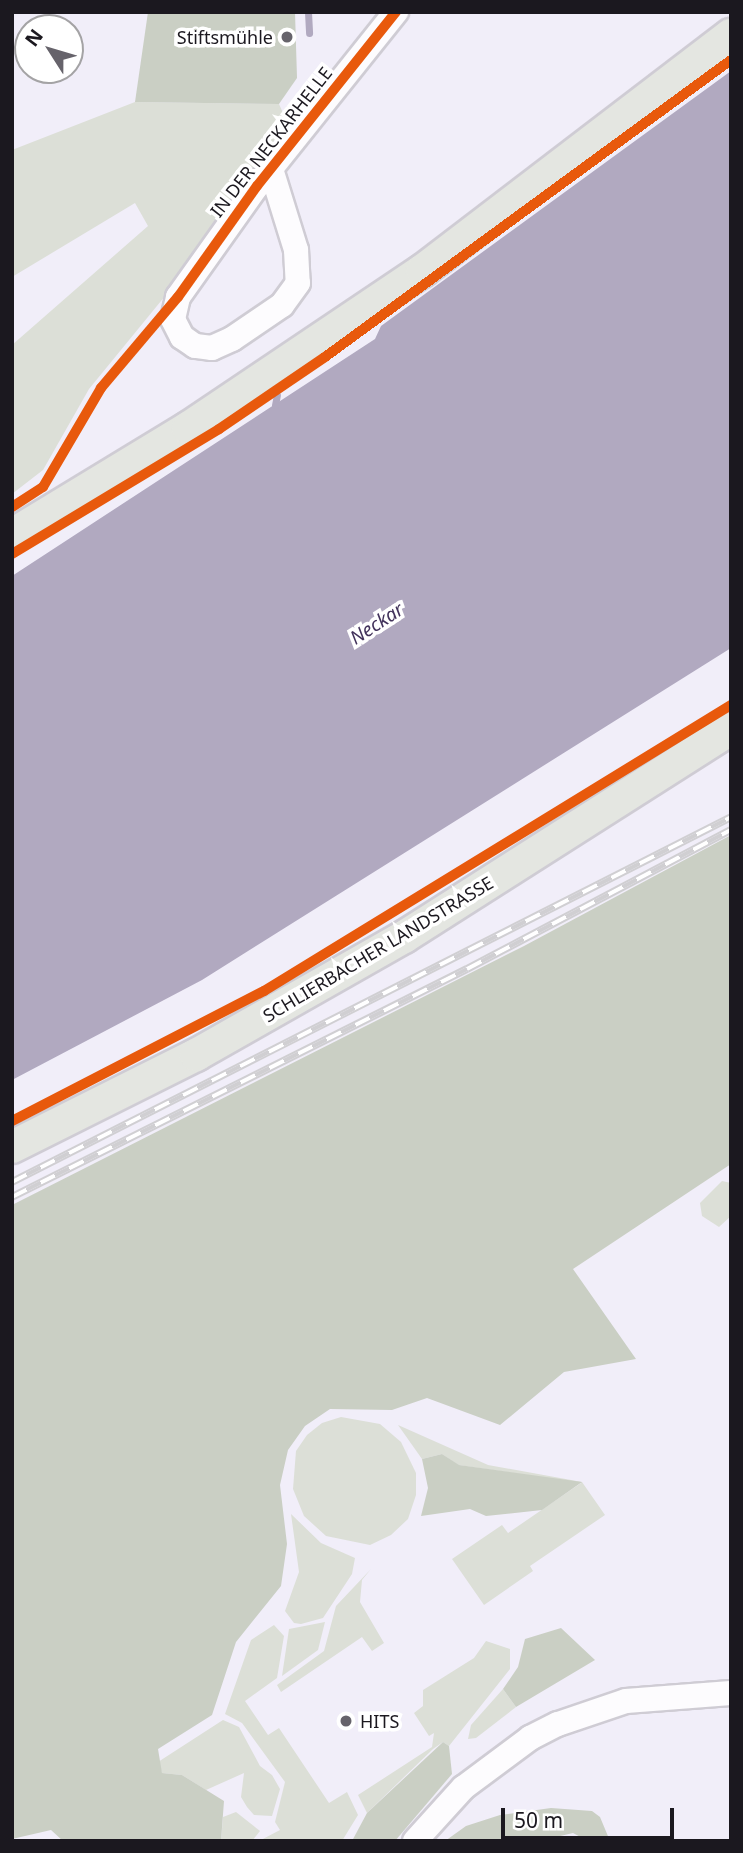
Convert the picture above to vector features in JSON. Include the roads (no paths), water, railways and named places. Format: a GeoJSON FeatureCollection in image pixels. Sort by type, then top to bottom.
{"type":"FeatureCollection","features":[{"type":"Feature","properties":{"kind":"main road"},"geometry":{"type":"LineString","coordinates":[[12,535],[97,484],[422,271],[731,36]]}},
{"type":"Feature","properties":{"kind":"main road","name":"SCHLIERBACHER LANDSTRASSE"},"geometry":{"type":"LineString","coordinates":[[12,1147],[196,1055],[404,937],[731,729]]}},
{"type":"Feature","properties":{"kind":"street","name":"IN DER NECKARHELLE"},"geometry":{"type":"LineString","coordinates":[[271,169],[296,250],[299,274],[295,291],[266,317],[212,348],[195,346],[182,337],[173,319],[178,297],[271,169],[396,12]]}},
{"type":"Feature","properties":{"kind":"street"},"geometry":{"type":"LineString","coordinates":[[415,1841],[472,1781],[530,1738],[558,1724],[626,1700],[730,1693]]}},
{"type":"Feature","properties":{"kind":"water","name":"Neckar"},"geometry":{"type":"Polygon","coordinates":[[[731,71],[731,648],[202,980],[12,1080],[12,576],[375,339],[381,326],[731,71]]]}},
{"type":"Feature","properties":{"kind":"waterway"},"geometry":{"type":"LineString","coordinates":[[308,12],[309,33]]}},
{"type":"Feature","properties":{"kind":"waterway"},"geometry":{"type":"LineString","coordinates":[[275,405],[277,395]]}},
{"type":"Feature","properties":{"kind":"railway"},"geometry":{"type":"LineString","coordinates":[[12,1182],[731,817]]}},
{"type":"Feature","properties":{"kind":"railway"},"geometry":{"type":"LineString","coordinates":[[12,1197],[467,969],[731,830]]}},
{"type":"Feature","properties":{"kind":"place","name":"Stiftsmühle"},"geometry":{"type":"Point","coordinates":[287,37]}},
{"type":"Feature","properties":{"kind":"place","name":"HITS"},"geometry":{"type":"Point","coordinates":[346,1721]}}]}
